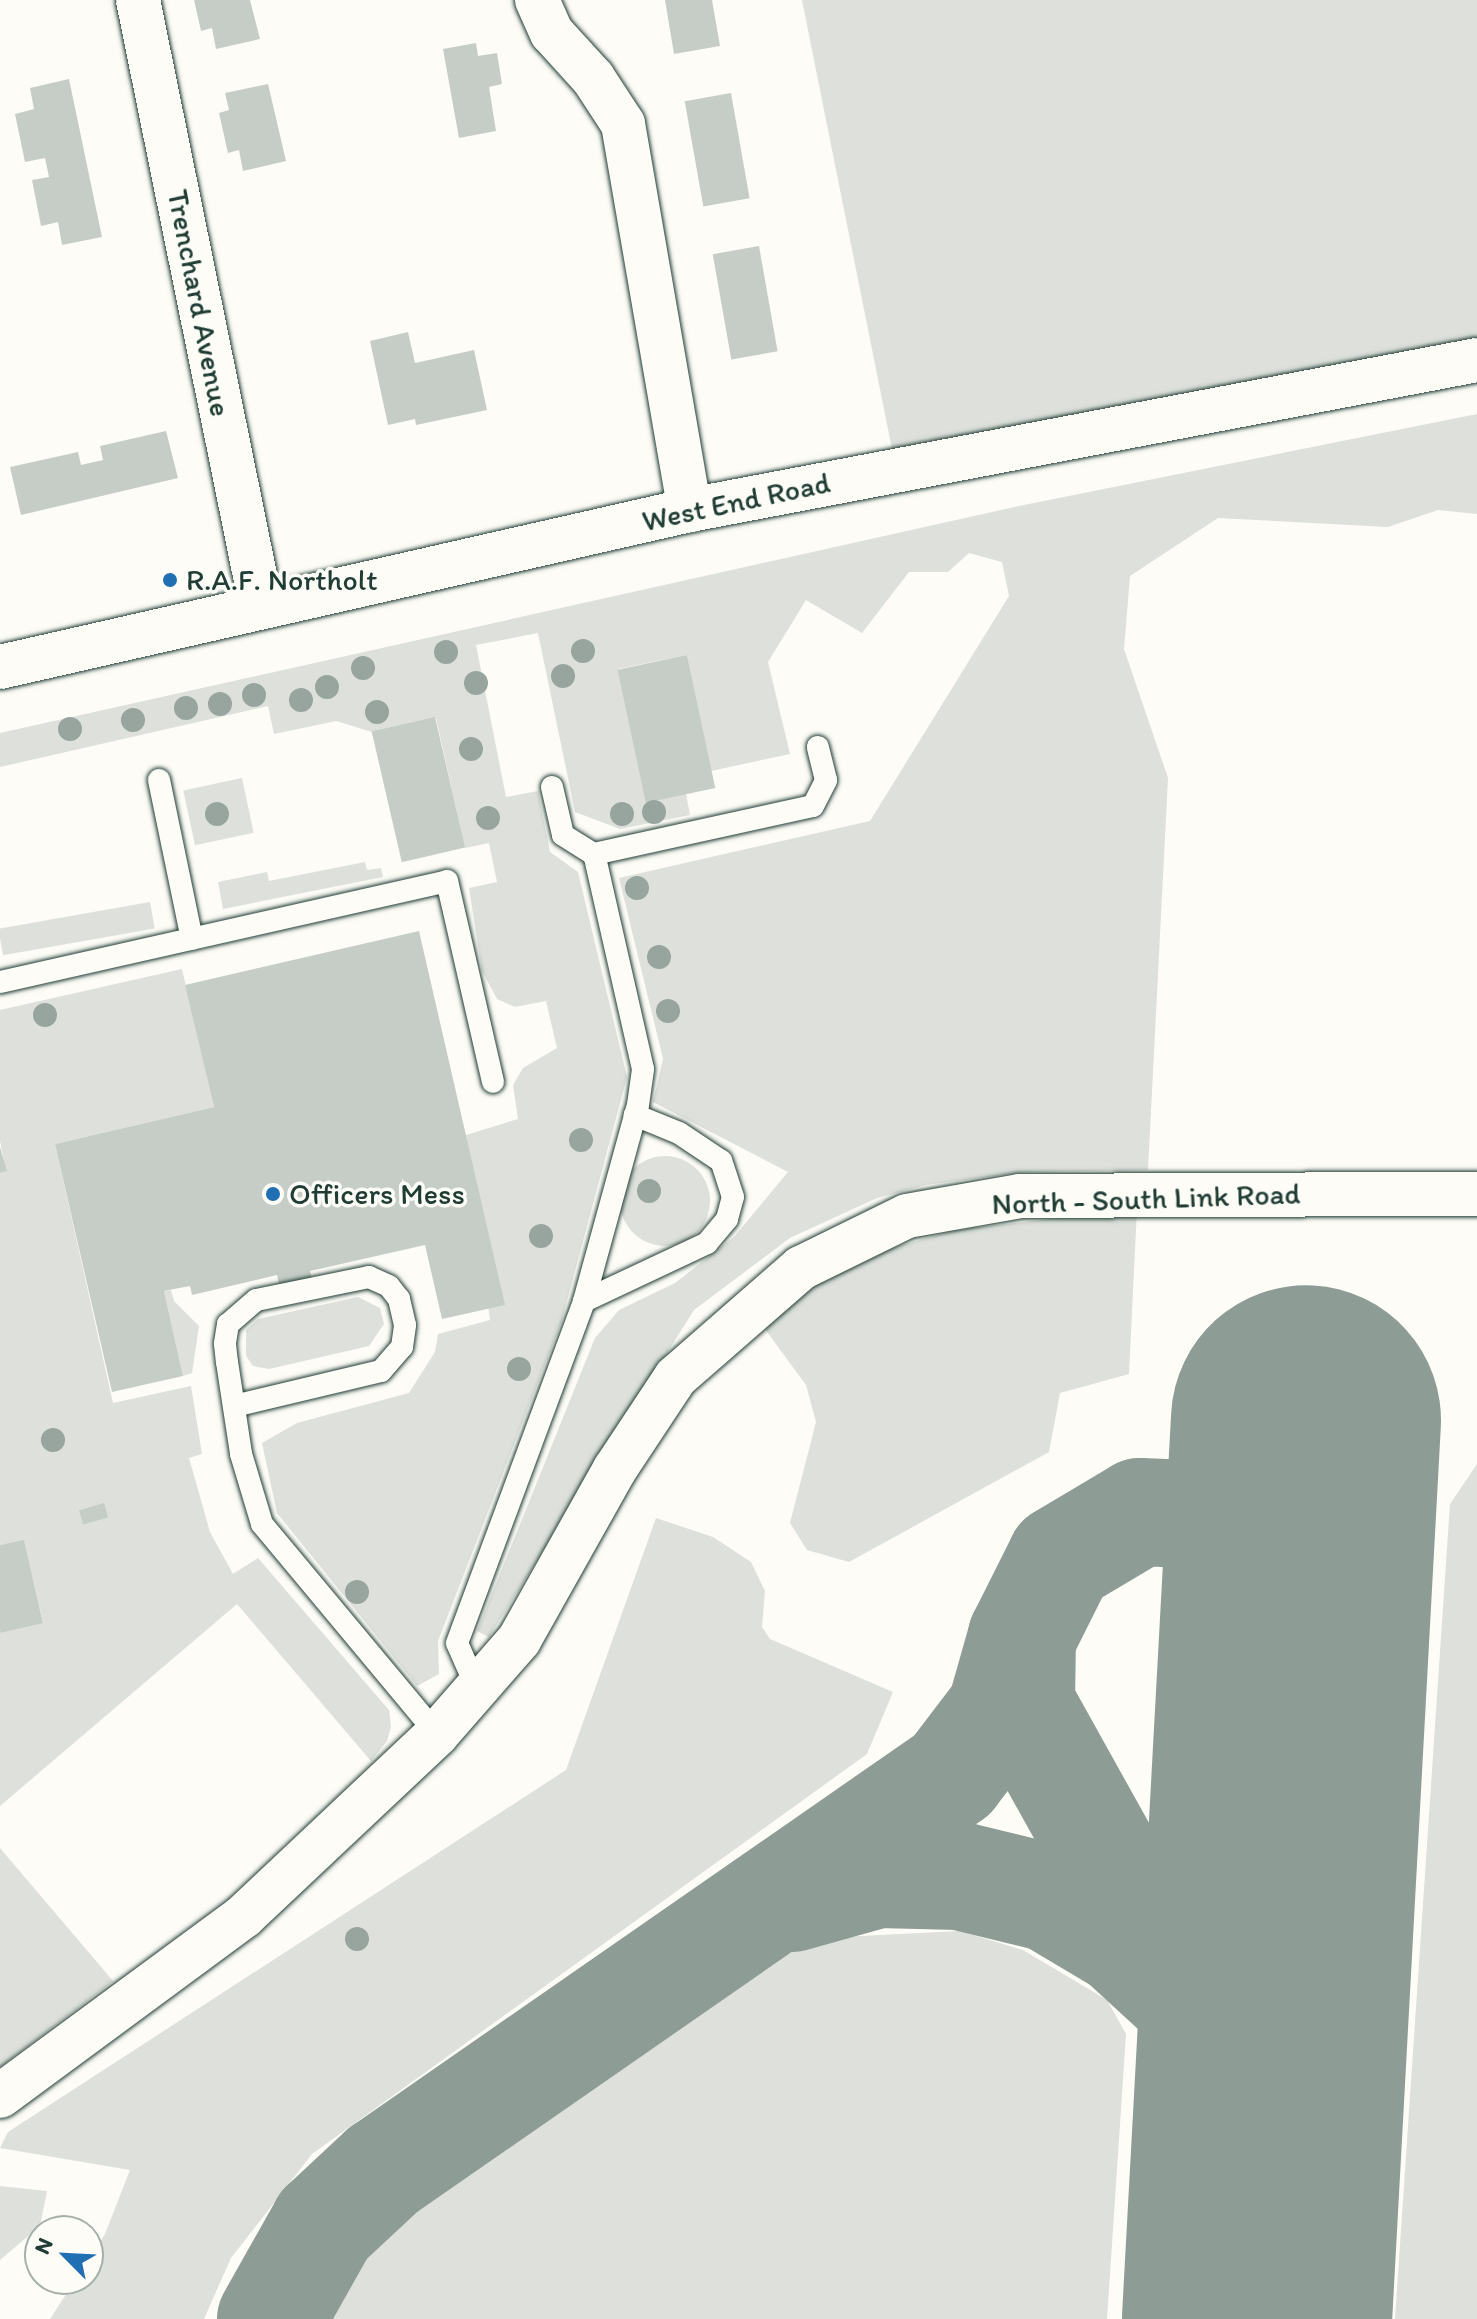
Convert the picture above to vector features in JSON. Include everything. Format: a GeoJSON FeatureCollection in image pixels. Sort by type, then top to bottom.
{"type":"FeatureCollection","features":[{"type":"Feature","properties":{"kind":"street","name":"Trenchard Avenue"},"geometry":{"type":"LineString","coordinates":[[138,0],[261,605]]}},
{"type":"Feature","properties":{"kind":"street"},"geometry":{"type":"LineString","coordinates":[[537,0],[552,33],[593,78],[623,124],[690,510]]}},
{"type":"Feature","properties":{"kind":"street","name":"West End Road"},"geometry":{"type":"LineString","coordinates":[[0,667],[261,605],[690,510],[1477,360]]}},
{"type":"Feature","properties":{"kind":"street","name":"North - South Link Road"},"geometry":{"type":"LineString","coordinates":[[0,2096],[244,1916],[437,1734],[478,1691],[519,1640],[615,1469],[676,1377],[801,1268],[907,1216],[1020,1196],[1477,1194]]}},
{"type":"Feature","properties":{"kind":"lane"},"geometry":{"type":"LineString","coordinates":[[552,787],[563,835],[594,854],[813,806],[826,780],[818,747]]}},
{"type":"Feature","properties":{"kind":"lane"},"geometry":{"type":"LineString","coordinates":[[159,780],[192,939]]}},
{"type":"Feature","properties":{"kind":"lane"},"geometry":{"type":"LineString","coordinates":[[478,1691],[457,1643],[584,1301],[635,1115],[643,1069],[594,854]]}},
{"type":"Feature","properties":{"kind":"lane"},"geometry":{"type":"LineString","coordinates":[[0,982],[447,881],[493,1082]]}},
{"type":"Feature","properties":{"kind":"lane"},"geometry":{"type":"LineString","coordinates":[[584,1301],[684,1258],[707,1243],[727,1219],[733,1197],[721,1161],[679,1133],[635,1115]]}},
{"type":"Feature","properties":{"kind":"lane"},"geometry":{"type":"LineString","coordinates":[[234,1406],[381,1371],[402,1347],[405,1325],[399,1299],[389,1286],[369,1277],[256,1300],[240,1310],[228,1324],[225,1344],[234,1406],[241,1454],[262,1524],[437,1734]]}},
{"type":"Feature","properties":{"kind":"shaded area"},"geometry":{"type":"Polygon","coordinates":[[[802,0],[1477,0],[1477,360],[896,469],[802,0]]]}},
{"type":"Feature","properties":{"kind":"shaded area"},"geometry":{"type":"Polygon","coordinates":[[[1477,414],[1477,514],[1438,510],[1388,527],[1218,518],[1130,576],[1124,649],[1168,778],[1148,1170],[1024,1172],[926,1185],[877,1198],[790,1238],[694,1310],[489,1637],[477,1631],[595,1338],[619,1310],[675,1283],[734,1237],[788,1172],[653,1102],[663,1059],[619,878],[870,821],[1009,596],[1002,562],[969,553],[948,572],[909,572],[862,633],[806,600],[768,662],[790,754],[711,771],[687,655],[618,669],[686,794],[690,815],[620,829],[575,812],[538,633],[476,645],[506,797],[538,791],[550,852],[578,872],[627,1077],[561,1323],[438,1641],[439,1674],[417,1686],[277,1513],[262,1443],[297,1423],[409,1393],[435,1352],[438,1334],[490,1320],[466,1135],[518,1119],[513,1085],[523,1068],[557,1048],[546,1001],[515,1007],[497,999],[482,971],[469,888],[497,882],[489,843],[465,848],[436,718],[372,732],[336,721],[274,734],[268,706],[0,767],[0,733],[1019,506],[1477,414]]]}},
{"type":"Feature","properties":{"kind":"shaded area"},"geometry":{"type":"Polygon","coordinates":[[[242,778],[254,833],[195,845],[183,790],[242,778]]]}},
{"type":"Feature","properties":{"kind":"shaded area"},"geometry":{"type":"Polygon","coordinates":[[[365,862],[367,870],[381,868],[383,877],[223,909],[218,882],[267,872],[269,881],[365,862]]]}},
{"type":"Feature","properties":{"kind":"shaded area"},"geometry":{"type":"Polygon","coordinates":[[[150,902],[155,929],[3,955],[0,928],[150,902]]]}},
{"type":"Feature","properties":{"kind":"shaded area"},"geometry":{"type":"Polygon","coordinates":[[[182,969],[214,1107],[55,1144],[113,1403],[191,1386],[202,1454],[189,1458],[210,1532],[233,1574],[258,1558],[389,1710],[391,1727],[387,1741],[371,1761],[237,1604],[0,1806],[0,1633],[43,1622],[24,1541],[0,1545],[0,1173],[6,1171],[0,1141],[0,1010],[182,969]]]}},
{"type":"Feature","properties":{"kind":"shaded area"},"geometry":{"type":"Polygon","coordinates":[[[665,1156],[682,1159],[697,1169],[707,1184],[710,1201],[707,1218],[697,1233],[682,1243],[665,1246],[648,1243],[633,1233],[623,1218],[620,1201],[623,1184],[633,1169],[648,1159],[665,1156]]]}},
{"type":"Feature","properties":{"kind":"shaded area"},"geometry":{"type":"Polygon","coordinates":[[[1137,1209],[1129,1374],[1060,1393],[1049,1452],[849,1562],[807,1550],[790,1523],[816,1422],[806,1385],[762,1325],[821,1282],[882,1251],[955,1230],[1137,1209]]]}},
{"type":"Feature","properties":{"kind":"shaded area"},"geometry":{"type":"Polygon","coordinates":[[[171,1290],[174,1301],[199,1326],[192,1373],[183,1376],[164,1291],[171,1290]]]}},
{"type":"Feature","properties":{"kind":"shaded area"},"geometry":{"type":"Polygon","coordinates":[[[358,1297],[380,1308],[384,1324],[369,1346],[269,1369],[253,1366],[246,1356],[246,1330],[258,1319],[358,1297]]]}},
{"type":"Feature","properties":{"kind":"shaded area"},"geometry":{"type":"Polygon","coordinates":[[[1477,1464],[1477,2319],[1395,2319],[1450,1504],[1477,1464]]]}},
{"type":"Feature","properties":{"kind":"shaded area"},"geometry":{"type":"Polygon","coordinates":[[[656,1518],[713,1537],[751,1562],[765,1591],[762,1627],[770,1639],[893,1692],[867,1754],[312,2154],[231,2258],[204,2319],[50,2319],[66,2295],[104,2295],[104,2236],[130,2170],[0,2148],[8,2132],[566,1770],[656,1518]]]}},
{"type":"Feature","properties":{"kind":"shaded area"},"geometry":{"type":"Polygon","coordinates":[[[0,1848],[113,1981],[0,2067],[0,1848]]]}},
{"type":"Feature","properties":{"kind":"shaded area"},"geometry":{"type":"Polygon","coordinates":[[[960,1931],[1023,1950],[1107,2000],[1126,2034],[1107,2319],[326,2319],[366,2242],[760,1965],[820,1938],[960,1931]]]}},
{"type":"Feature","properties":{"kind":"shaded area"},"geometry":{"type":"Polygon","coordinates":[[[0,2186],[47,2191],[42,2215],[24,2215],[24,2240],[0,2260],[0,2186]]]}},
{"type":"Feature","properties":{"kind":"building"},"geometry":{"type":"Polygon","coordinates":[[[194,0],[250,0],[260,39],[216,49],[212,28],[201,31],[194,0]]]}},
{"type":"Feature","properties":{"kind":"building"},"geometry":{"type":"Polygon","coordinates":[[[665,0],[712,0],[720,46],[674,54],[665,0]]]}},
{"type":"Feature","properties":{"kind":"building"},"geometry":{"type":"Polygon","coordinates":[[[476,43],[478,56],[497,53],[502,84],[489,87],[496,131],[459,138],[443,49],[476,43]]]}},
{"type":"Feature","properties":{"kind":"building"},"geometry":{"type":"Polygon","coordinates":[[[69,79],[102,237],[62,245],[58,222],[41,226],[32,180],[49,177],[45,158],[25,162],[15,114],[34,109],[30,88],[69,79]]]}},
{"type":"Feature","properties":{"kind":"building"},"geometry":{"type":"Polygon","coordinates":[[[268,84],[286,161],[243,171],[239,150],[228,153],[219,113],[229,110],[225,93],[268,84]]]}},
{"type":"Feature","properties":{"kind":"building"},"geometry":{"type":"Polygon","coordinates":[[[731,93],[750,198],[703,207],[685,101],[731,93]]]}},
{"type":"Feature","properties":{"kind":"building"},"geometry":{"type":"Polygon","coordinates":[[[759,246],[778,351],[731,360],[713,254],[759,246]]]}},
{"type":"Feature","properties":{"kind":"building"},"geometry":{"type":"Polygon","coordinates":[[[408,332],[415,363],[474,350],[487,410],[416,425],[415,419],[388,425],[370,341],[408,332]]]}},
{"type":"Feature","properties":{"kind":"building"},"geometry":{"type":"Polygon","coordinates":[[[166,431],[178,478],[21,515],[10,467],[78,452],[81,465],[103,460],[100,446],[166,431]]]}},
{"type":"Feature","properties":{"kind":"building"},"geometry":{"type":"Polygon","coordinates":[[[687,655],[715,788],[646,803],[618,670],[687,655]]]}},
{"type":"Feature","properties":{"kind":"building"},"geometry":{"type":"Polygon","coordinates":[[[435,717],[465,848],[402,862],[372,732],[435,717]]]}},
{"type":"Feature","properties":{"kind":"building","name":"Officers Mess"},"geometry":{"type":"Polygon","coordinates":[[[419,931],[505,1305],[442,1319],[425,1245],[310,1271],[314,1285],[281,1293],[277,1275],[192,1295],[190,1286],[164,1291],[183,1376],[112,1392],[55,1144],[214,1107],[185,985],[419,931]]]}},
{"type":"Feature","properties":{"kind":"building"},"geometry":{"type":"Polygon","coordinates":[[[0,1147],[7,1171],[0,1173],[0,1147]]]}},
{"type":"Feature","properties":{"kind":"building"},"geometry":{"type":"Polygon","coordinates":[[[104,1503],[108,1517],[83,1525],[79,1510],[104,1503]]]}},
{"type":"Feature","properties":{"kind":"building"},"geometry":{"type":"Polygon","coordinates":[[[24,1540],[43,1623],[0,1633],[0,1545],[24,1540]]]}},
{"type":"Feature","properties":{"kind":"taxiway"},"geometry":{"type":"LineString","coordinates":[[271,2319],[324,2225],[383,2170],[952,1775],[1001,1711],[1022,1637],[1061,1559],[1140,1512],[1188,1514],[1238,1531],[1268,1560],[1295,1619]]}},
{"type":"Feature","properties":{"kind":"taxiway"},"geometry":{"type":"LineString","coordinates":[[1022,1637],[1021,1704],[1167,1966]]}},
{"type":"Feature","properties":{"kind":"taxiway"},"geometry":{"type":"LineString","coordinates":[[792,1898],[878,1874],[960,1876],[1050,1898],[1122,1941],[1184,1998],[1216,2049],[1267,2174]]}},
{"type":"Feature","properties":{"kind":"runway"},"geometry":{"type":"LineString","coordinates":[[1257,2319],[1306,1420]]}},
{"type":"Feature","properties":{"kind":"place","name":"R.A.F. Northolt"},"geometry":{"type":"Point","coordinates":[170,580]}},
{"type":"Feature","properties":{"kind":"place","name":"Officers Mess"},"geometry":{"type":"Point","coordinates":[273,1194]}}]}
